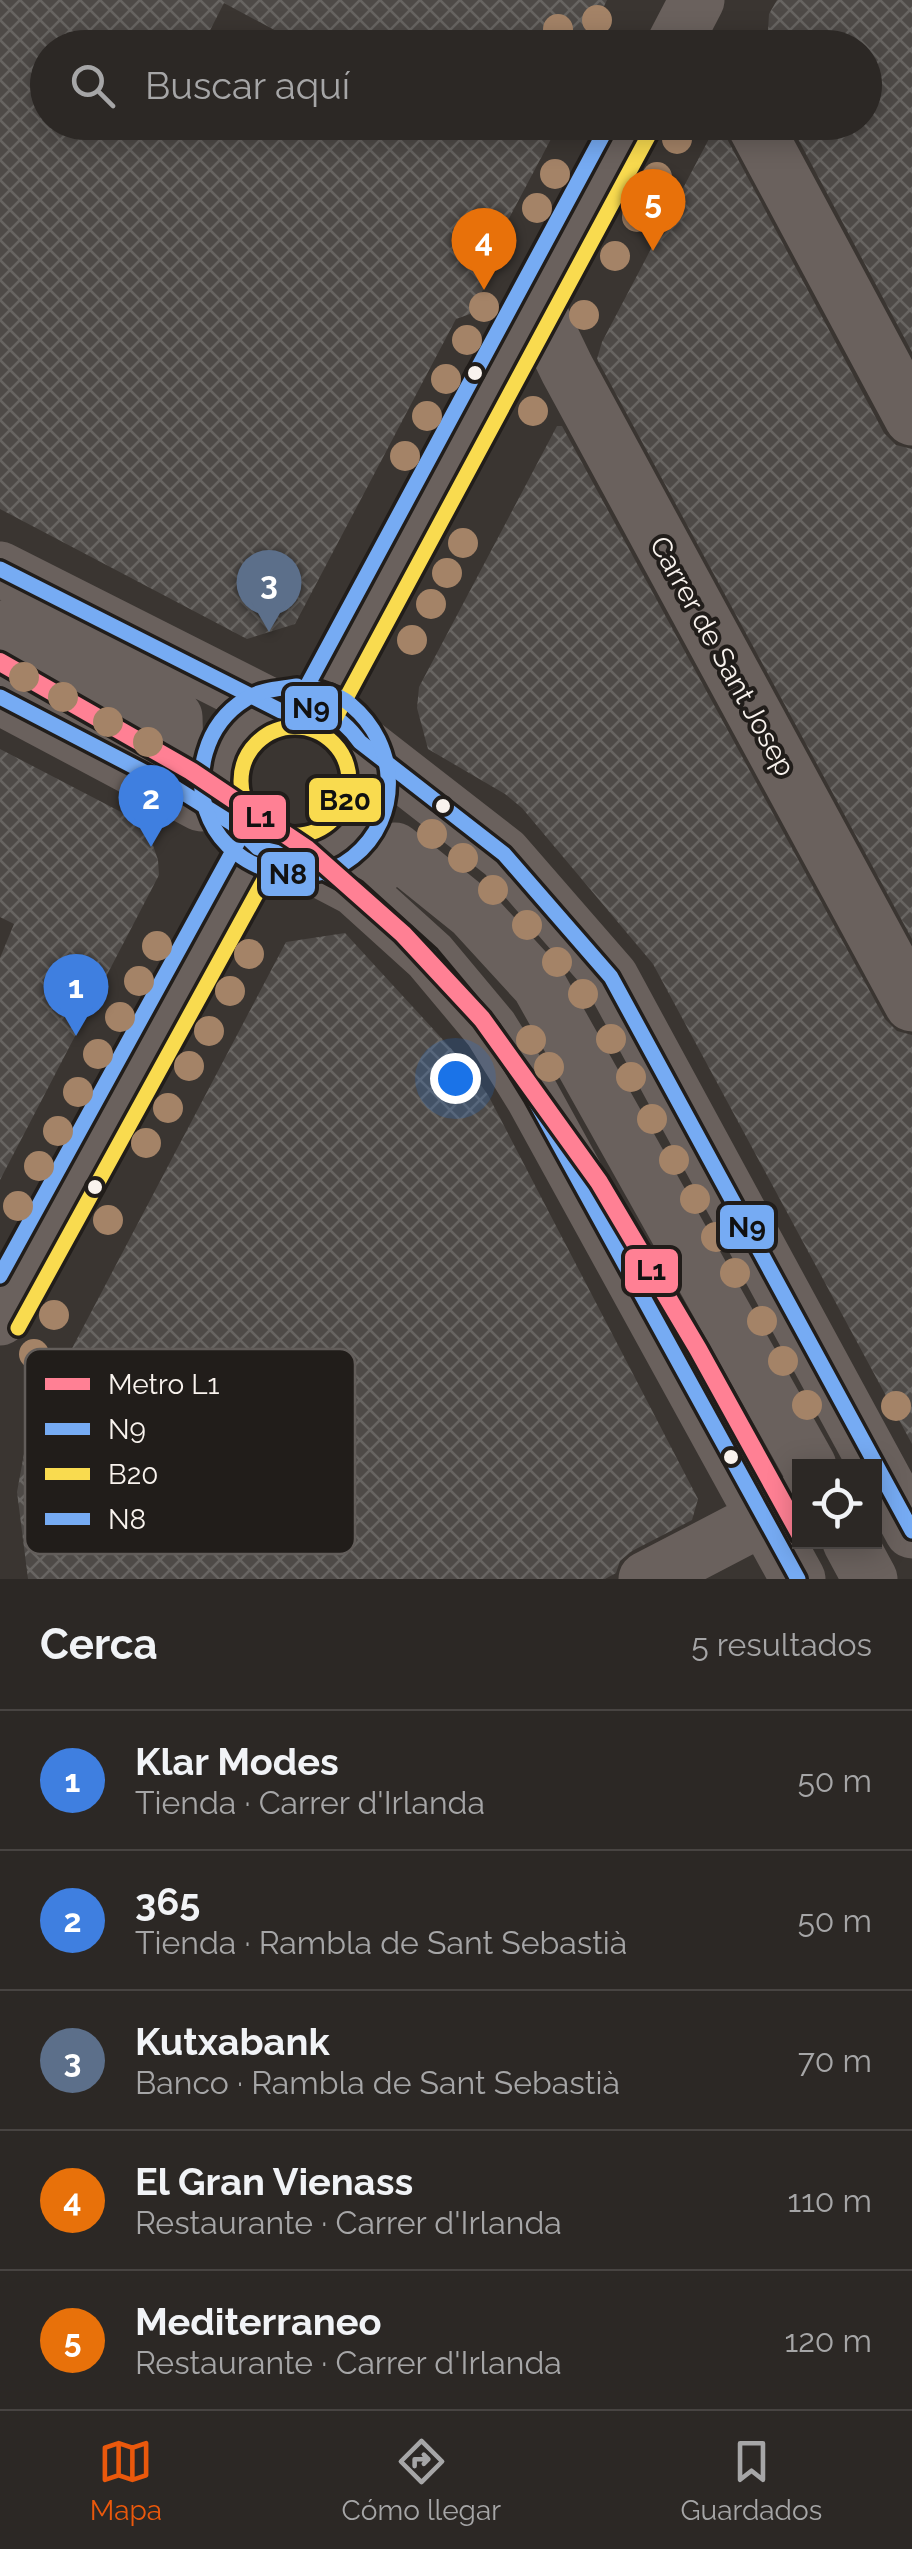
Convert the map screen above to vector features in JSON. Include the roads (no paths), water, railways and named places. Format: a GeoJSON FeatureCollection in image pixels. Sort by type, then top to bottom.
{"type":"FeatureCollection","features":[{"type":"Feature","properties":{"kind":"street"},"geometry":{"type":"LineString","coordinates":[[300,709],[536,307],[624,140]]}},
{"type":"Feature","properties":{"kind":"street"},"geometry":{"type":"LineString","coordinates":[[763,140],[912,418]]}},
{"type":"Feature","properties":{"kind":"street","name":"Carrer de Sant Josep"},"geometry":{"type":"LineString","coordinates":[[536,307],[566,369],[912,1004]]}},
{"type":"Feature","properties":{"kind":"street"},"geometry":{"type":"LineString","coordinates":[[0,569],[224,684],[300,709],[350,727],[370,768],[370,794],[360,820],[343,840],[320,852],[262,843],[222,801],[220,775],[226,750],[240,729],[260,713],[300,709]]}},
{"type":"Feature","properties":{"kind":"street"},"geometry":{"type":"LineString","coordinates":[[0,628],[175,717]]}},
{"type":"Feature","properties":{"kind":"street"},"geometry":{"type":"LineString","coordinates":[[175,717],[224,684]]}},
{"type":"Feature","properties":{"kind":"street"},"geometry":{"type":"LineString","coordinates":[[0,696],[177,789],[262,843],[356,889],[430,956],[491,1029],[782,1508],[798,1579]]}},
{"type":"Feature","properties":{"kind":"street"},"geometry":{"type":"LineString","coordinates":[[175,717],[177,789]]}},
{"type":"Feature","properties":{"kind":"street"},"geometry":{"type":"LineString","coordinates":[[360,742],[504,854],[610,977],[883,1456],[912,1531]]}},
{"type":"Feature","properties":{"kind":"street"},"geometry":{"type":"LineString","coordinates":[[356,889],[395,850],[410,780]]}},
{"type":"Feature","properties":{"kind":"street"},"geometry":{"type":"LineString","coordinates":[[0,1318],[262,843]]}},
{"type":"Feature","properties":{"kind":"street"},"geometry":{"type":"LineString","coordinates":[[395,850],[472,912],[539,986],[805,1459]]}},
{"type":"Feature","properties":{"kind":"street"},"geometry":{"type":"LineString","coordinates":[[646,1579],[782,1508]]}},
{"type":"Feature","properties":{"kind":"street"},"geometry":{"type":"LineString","coordinates":[[854,1549],[870,1579]]}},
{"type":"Feature","properties":{"kind":"metro line","name":"L1"},"geometry":{"type":"LineString","coordinates":[[0,662],[191,771],[307,849],[403,934],[482,1019],[599,1182],[698,1349],[792,1519]]}},
{"type":"Feature","properties":{"kind":"place","name":"Mediterraneo"},"geometry":{"type":"Point","coordinates":[653,251]}},
{"type":"Feature","properties":{"kind":"place","name":"El Gran Vienass"},"geometry":{"type":"Point","coordinates":[484,290]}},
{"type":"Feature","properties":{"kind":"place","name":"Kutxabank"},"geometry":{"type":"Point","coordinates":[269,632]}},
{"type":"Feature","properties":{"kind":"place","name":"365"},"geometry":{"type":"Point","coordinates":[151,847]}},
{"type":"Feature","properties":{"kind":"place","name":"Klar Modes"},"geometry":{"type":"Point","coordinates":[76,1036]}}]}
